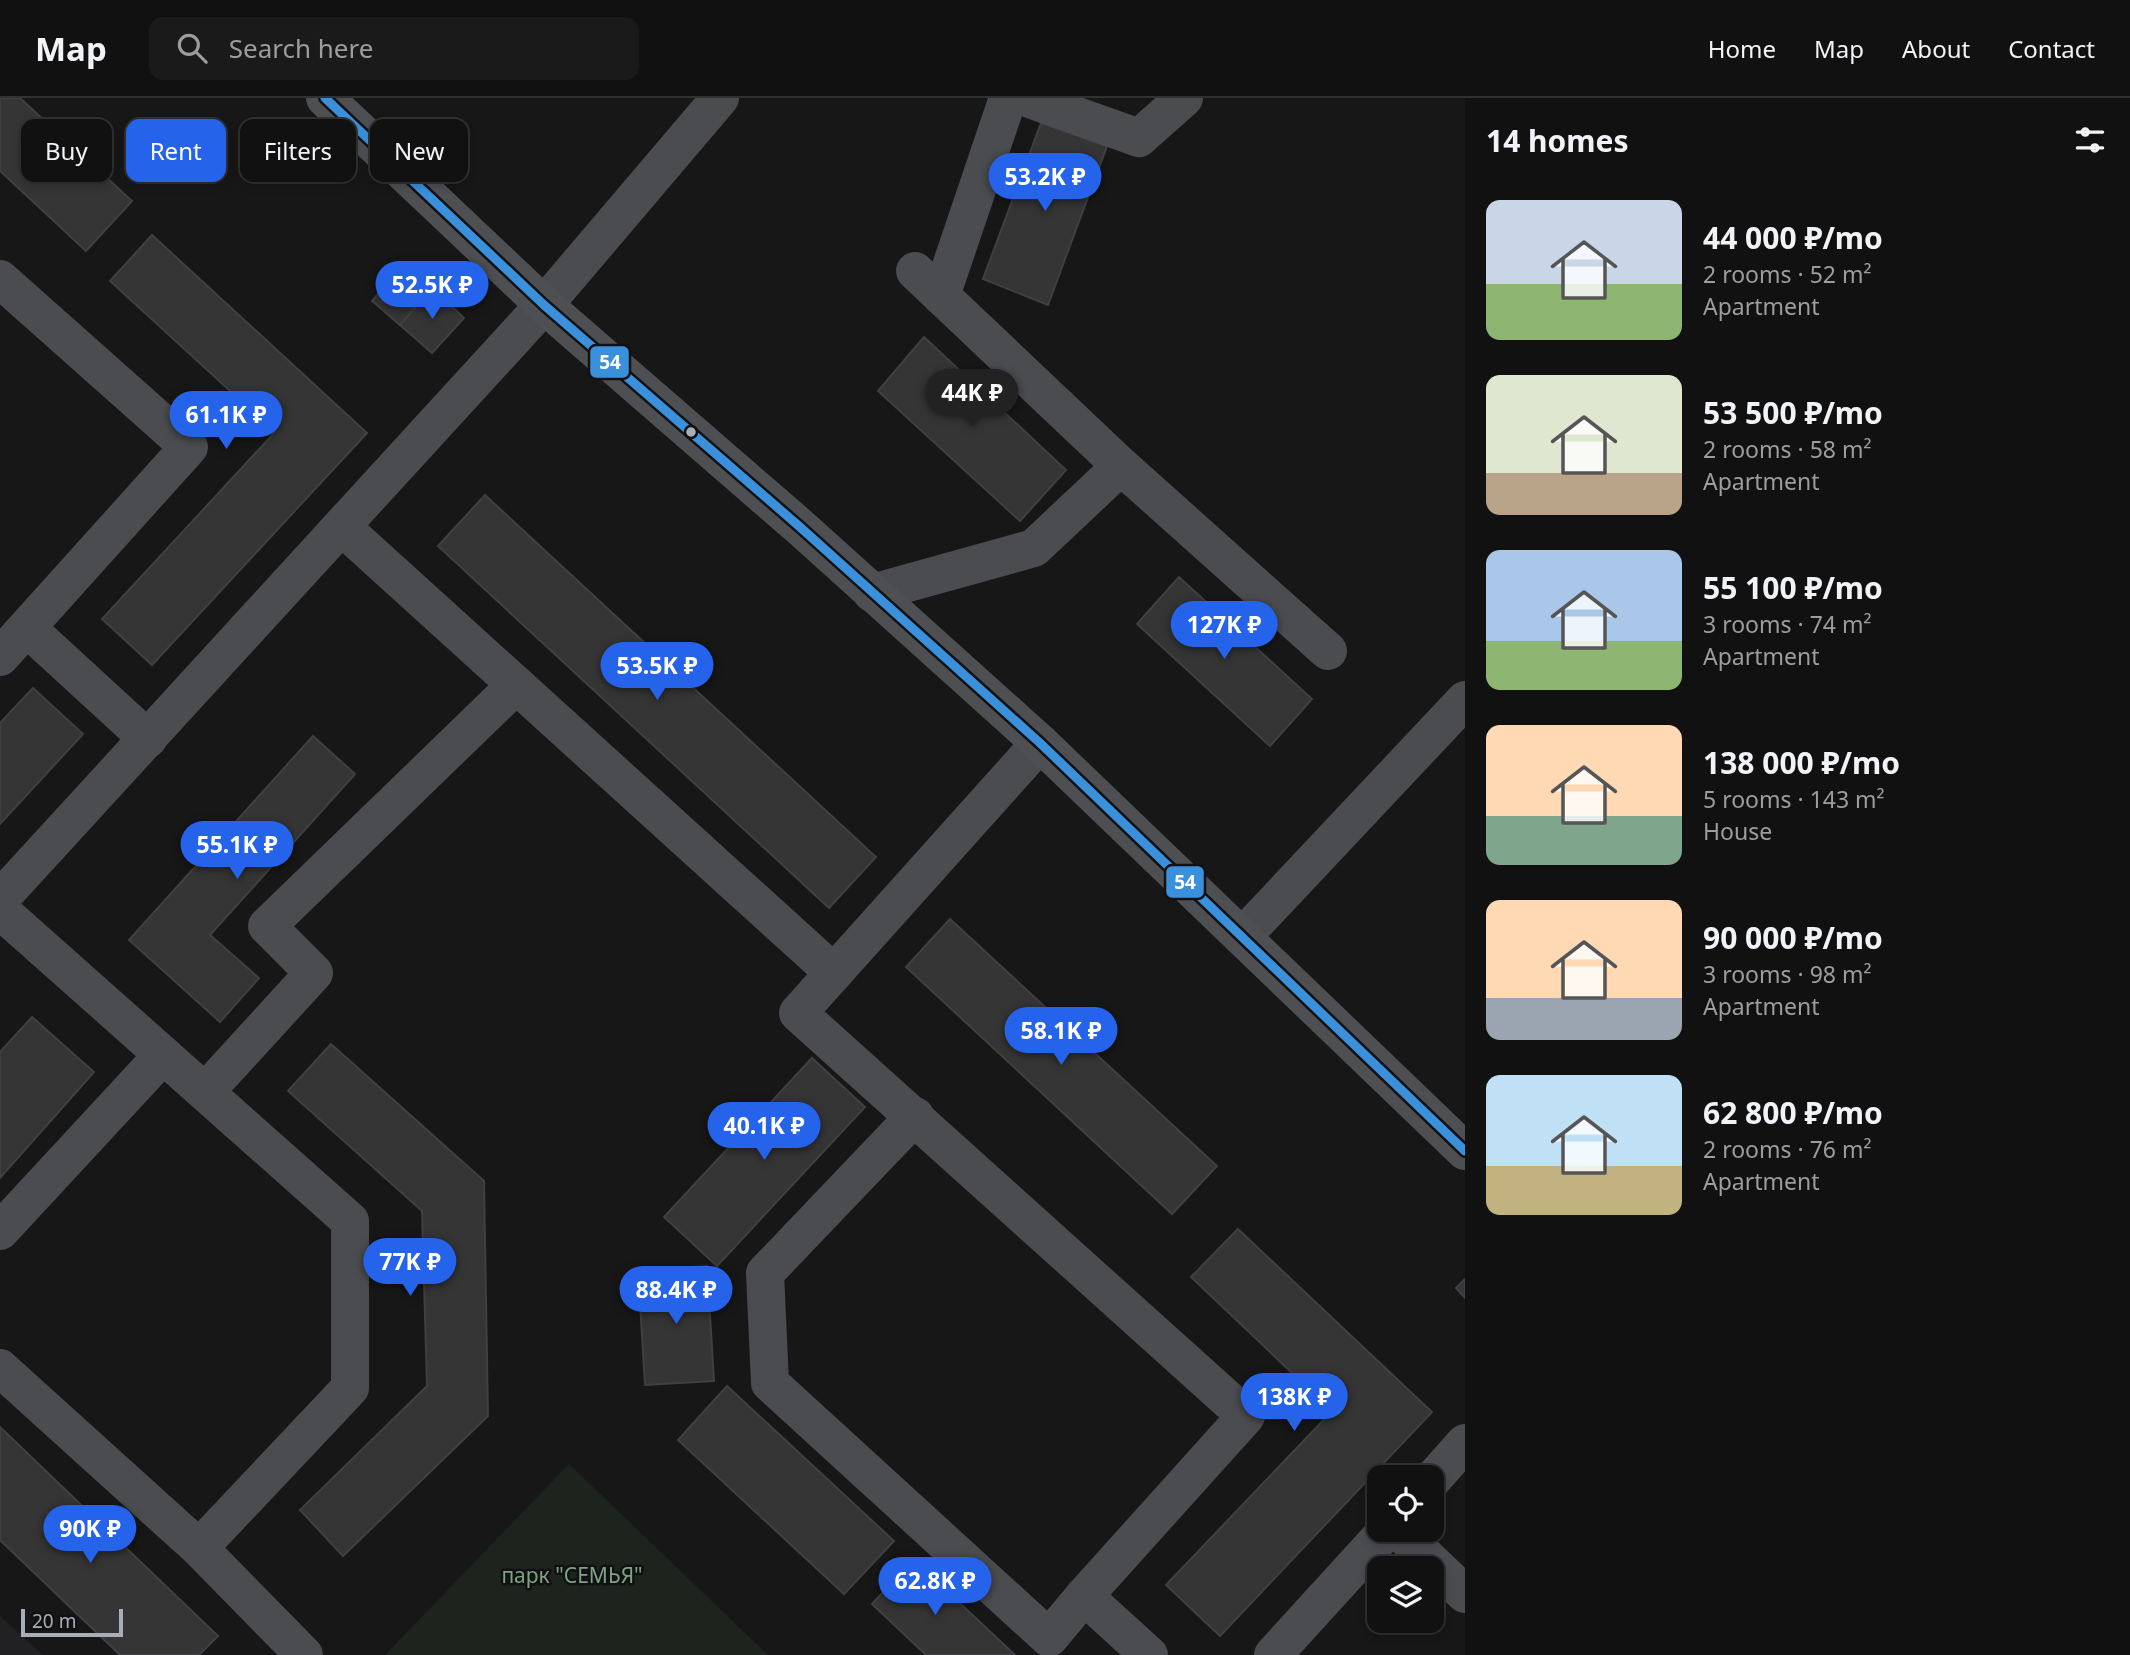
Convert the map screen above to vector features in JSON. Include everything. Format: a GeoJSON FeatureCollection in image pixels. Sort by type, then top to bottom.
{"type":"FeatureCollection","features":[{"type":"Feature","properties":{"kind":"main road"},"geometry":{"type":"LineString","coordinates":[[325,98],[544,305],[1040,743],[1465,1152]]}},
{"type":"Feature","properties":{"kind":"street"},"geometry":{"type":"LineString","coordinates":[[0,899],[544,305],[720,98]]}},
{"type":"Feature","properties":{"kind":"street"},"geometry":{"type":"LineString","coordinates":[[1008,98],[928,283],[1121,466],[1328,651]]}},
{"type":"Feature","properties":{"kind":"street"},"geometry":{"type":"LineString","coordinates":[[1027,98],[1139,138],[1184,98]]}},
{"type":"Feature","properties":{"kind":"street"},"geometry":{"type":"LineString","coordinates":[[0,279],[189,447],[0,657]]}},
{"type":"Feature","properties":{"kind":"street"},"geometry":{"type":"LineString","coordinates":[[872,593],[1034,548],[1121,466]]}},
{"type":"Feature","properties":{"kind":"street"},"geometry":{"type":"LineString","coordinates":[[342,527],[834,973]]}},
{"type":"Feature","properties":{"kind":"street"},"geometry":{"type":"LineString","coordinates":[[27,628],[148,739]]}},
{"type":"Feature","properties":{"kind":"street"},"geometry":{"type":"LineString","coordinates":[[205,1092],[314,973],[267,926],[516,685]]}},
{"type":"Feature","properties":{"kind":"street"},"geometry":{"type":"LineString","coordinates":[[1241,937],[1465,700]]}},
{"type":"Feature","properties":{"kind":"street"},"geometry":{"type":"LineString","coordinates":[[915,1116],[765,1273],[770,1382],[1049,1637],[1246,1416],[915,1116],[798,1013],[1040,743]]}},
{"type":"Feature","properties":{"kind":"street"},"geometry":{"type":"LineString","coordinates":[[0,910],[350,1221],[350,1388],[198,1548]]}},
{"type":"Feature","properties":{"kind":"street"},"geometry":{"type":"LineString","coordinates":[[0,1231],[163,1055]]}},
{"type":"Feature","properties":{"kind":"street"},"geometry":{"type":"LineString","coordinates":[[0,1368],[198,1548],[304,1655]]}},
{"type":"Feature","properties":{"kind":"street"},"geometry":{"type":"LineString","coordinates":[[1444,1467],[1465,1443]]}},
{"type":"Feature","properties":{"kind":"street"},"geometry":{"type":"LineString","coordinates":[[1273,1655],[1376,1542]]}},
{"type":"Feature","properties":{"kind":"street"},"geometry":{"type":"LineString","coordinates":[[1411,1542],[1465,1594]]}},
{"type":"Feature","properties":{"kind":"street"},"geometry":{"type":"LineString","coordinates":[[1084,1597],[1149,1655]]}},
{"type":"Feature","properties":{"kind":"shaded area"},"geometry":{"type":"Polygon","coordinates":[[[0,1616],[43,1655],[0,1655],[0,1616]]]}},
{"type":"Feature","properties":{"kind":"green space","name":"парк \"СЕМЬЯ\""},"geometry":{"type":"Polygon","coordinates":[[[569,1464],[768,1655],[385,1655],[569,1464]]]}},
{"type":"Feature","properties":{"kind":"building"},"geometry":{"type":"Polygon","coordinates":[[[0,98],[20,98],[43,119],[21,119],[21,182],[111,182],[132,201],[86,251],[0,171],[0,98]]]}},
{"type":"Feature","properties":{"kind":"building"},"geometry":{"type":"Polygon","coordinates":[[[1041,123],[1107,146],[1048,305],[983,279],[1041,123]]]}},
{"type":"Feature","properties":{"kind":"building"},"geometry":{"type":"Polygon","coordinates":[[[152,235],[367,433],[152,665],[102,619],[275,432],[110,281],[152,235]]]}},
{"type":"Feature","properties":{"kind":"building"},"geometry":{"type":"Polygon","coordinates":[[[405,263],[432,287],[400,325],[372,301],[405,263]]]}},
{"type":"Feature","properties":{"kind":"building"},"geometry":{"type":"Polygon","coordinates":[[[433,288],[464,318],[432,353],[400,325],[433,288]]]}},
{"type":"Feature","properties":{"kind":"building"},"geometry":{"type":"Polygon","coordinates":[[[924,337],[1066,470],[1020,521],[878,391],[924,337]]]}},
{"type":"Feature","properties":{"kind":"building"},"geometry":{"type":"Polygon","coordinates":[[[485,495],[876,857],[829,908],[438,546],[485,495]]]}},
{"type":"Feature","properties":{"kind":"building"},"geometry":{"type":"Polygon","coordinates":[[[1179,577],[1312,699],[1270,746],[1137,624],[1179,577]]]}},
{"type":"Feature","properties":{"kind":"building"},"geometry":{"type":"Polygon","coordinates":[[[33,688],[83,734],[0,824],[0,723],[33,688]]]}},
{"type":"Feature","properties":{"kind":"building"},"geometry":{"type":"Polygon","coordinates":[[[313,736],[355,774],[210,935],[259,978],[220,1022],[129,940],[313,736]]]}},
{"type":"Feature","properties":{"kind":"building"},"geometry":{"type":"Polygon","coordinates":[[[950,919],[1217,1166],[1172,1214],[906,967],[950,919]]]}},
{"type":"Feature","properties":{"kind":"building"},"geometry":{"type":"Polygon","coordinates":[[[32,1017],[94,1072],[0,1178],[0,1052],[32,1017]]]}},
{"type":"Feature","properties":{"kind":"building"},"geometry":{"type":"Polygon","coordinates":[[[331,1044],[484,1181],[488,1416],[343,1556],[300,1510],[427,1386],[422,1211],[288,1091],[331,1044]]]}},
{"type":"Feature","properties":{"kind":"building"},"geometry":{"type":"Polygon","coordinates":[[[812,1058],[865,1107],[717,1266],[664,1217],[812,1058]]]}},
{"type":"Feature","properties":{"kind":"building"},"geometry":{"type":"Polygon","coordinates":[[[1238,1229],[1432,1412],[1382,1465],[1367,1465],[1367,1481],[1220,1636],[1166,1585],[1332,1411],[1191,1277],[1238,1229]]]}},
{"type":"Feature","properties":{"kind":"building"},"geometry":{"type":"Polygon","coordinates":[[[707,1266],[714,1381],[645,1385],[638,1270],[707,1266]]]}},
{"type":"Feature","properties":{"kind":"building"},"geometry":{"type":"Polygon","coordinates":[[[1465,1279],[1465,1298],[1456,1288],[1465,1279]]]}},
{"type":"Feature","properties":{"kind":"building"},"geometry":{"type":"Polygon","coordinates":[[[727,1386],[894,1541],[844,1594],[678,1440],[727,1386]]]}},
{"type":"Feature","properties":{"kind":"building"},"geometry":{"type":"Polygon","coordinates":[[[0,1427],[218,1636],[199,1655],[120,1655],[0,1540],[0,1427]]]}},
{"type":"Feature","properties":{"kind":"building"},"geometry":{"type":"Polygon","coordinates":[[[914,1560],[1015,1655],[926,1655],[872,1604],[914,1560]]]}},
{"type":"Feature","properties":{"kind":"transit line","name":"54"},"geometry":{"type":"LineString","coordinates":[[325,98],[544,305],[800,527],[1040,743],[1465,1151]]}}]}
